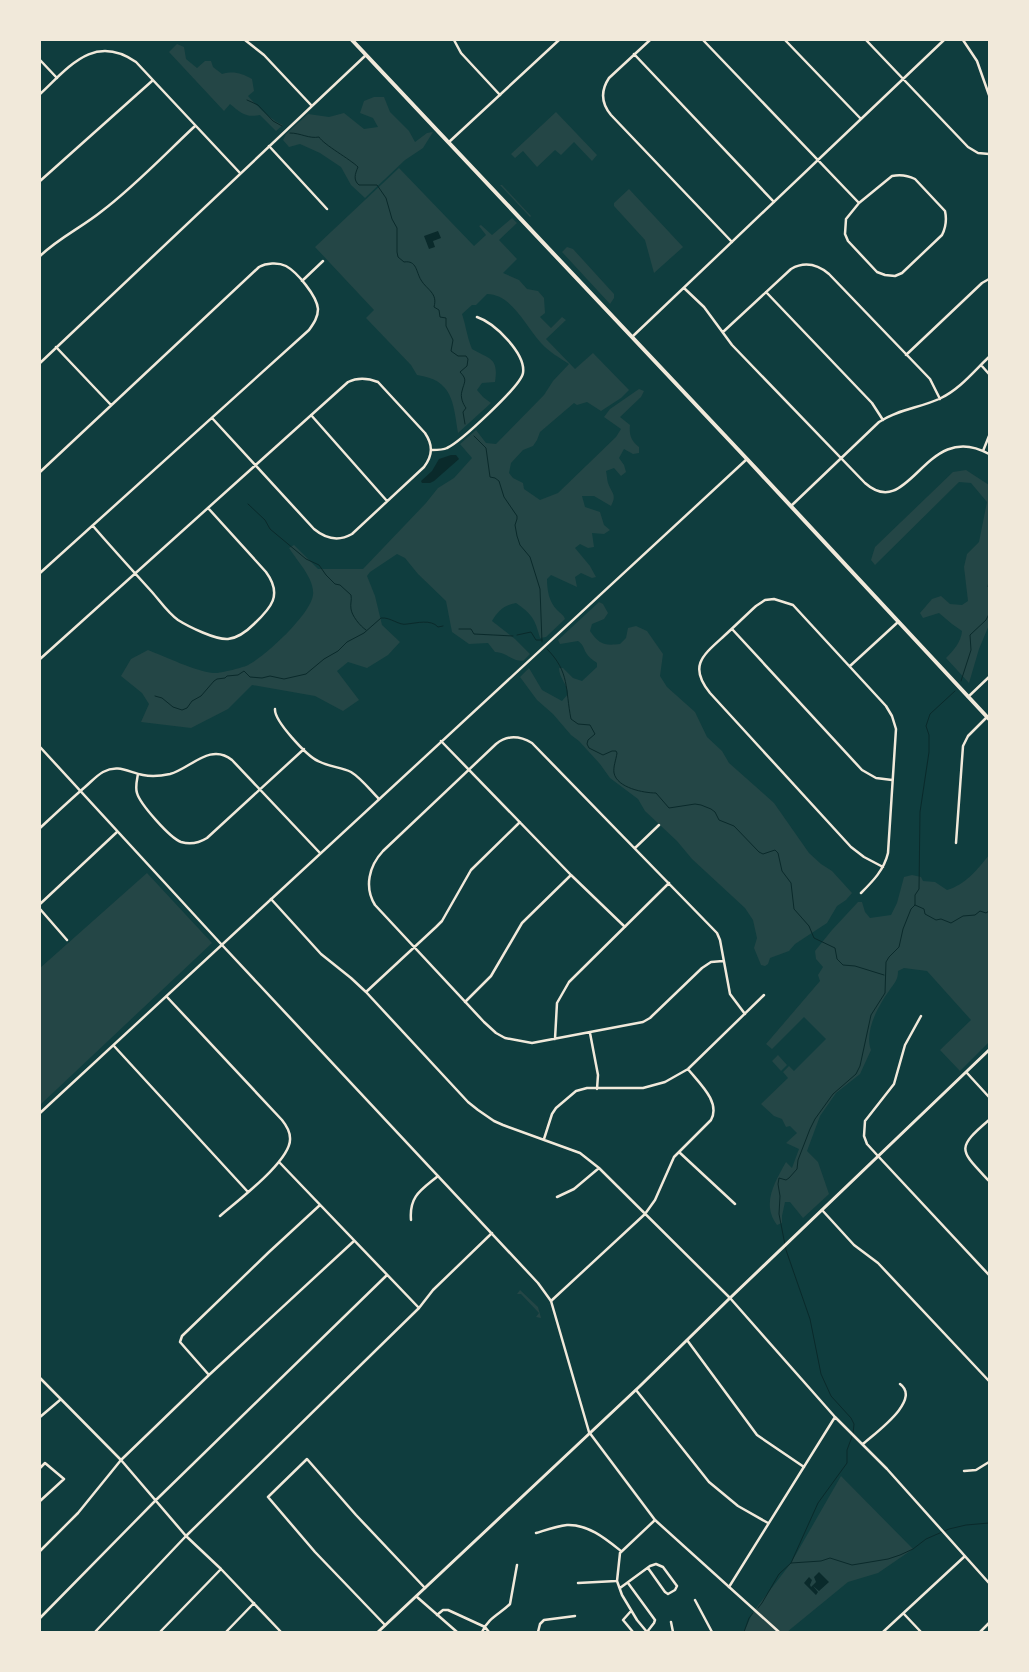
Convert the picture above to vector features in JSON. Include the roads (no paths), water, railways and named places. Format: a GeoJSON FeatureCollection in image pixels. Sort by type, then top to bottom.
{"type":"FeatureCollection","features":[{"type":"Feature","properties":{"kind":"main road"},"geometry":{"type":"LineString","coordinates":[[352,40],[747,458],[988,718]]}},
{"type":"Feature","properties":{"kind":"main road"},"geometry":{"type":"LineString","coordinates":[[378,1632],[589,1432],[636,1390],[989,1050]]}},
{"type":"Feature","properties":{"kind":"street"},"geometry":{"type":"LineString","coordinates":[[245,40],[264,55],[311,105]]}},
{"type":"Feature","properties":{"kind":"street"},"geometry":{"type":"LineString","coordinates":[[454,40],[461,53],[500,95]]}},
{"type":"Feature","properties":{"kind":"street"},"geometry":{"type":"LineString","coordinates":[[449,142],[559,40]]}},
{"type":"Feature","properties":{"kind":"street"},"geometry":{"type":"LineString","coordinates":[[650,40],[606,82],[603,92],[604,104],[611,115],[732,242]]}},
{"type":"Feature","properties":{"kind":"street"},"geometry":{"type":"LineString","coordinates":[[703,40],[860,203]]}},
{"type":"Feature","properties":{"kind":"street"},"geometry":{"type":"LineString","coordinates":[[785,40],[861,119]]}},
{"type":"Feature","properties":{"kind":"street"},"geometry":{"type":"LineString","coordinates":[[866,40],[968,147],[978,153],[989,154]]}},
{"type":"Feature","properties":{"kind":"street"},"geometry":{"type":"LineString","coordinates":[[632,337],[944,40]]}},
{"type":"Feature","properties":{"kind":"street"},"geometry":{"type":"LineString","coordinates":[[963,40],[977,61],[989,95]]}},
{"type":"Feature","properties":{"kind":"street"},"geometry":{"type":"LineString","coordinates":[[40,94],[85,55],[104,50],[117,52],[136,62],[240,173]]}},
{"type":"Feature","properties":{"kind":"street"},"geometry":{"type":"LineString","coordinates":[[634,54],[774,202]]}},
{"type":"Feature","properties":{"kind":"street"},"geometry":{"type":"LineString","coordinates":[[40,363],[366,55]]}},
{"type":"Feature","properties":{"kind":"street"},"geometry":{"type":"LineString","coordinates":[[40,60],[57,78]]}},
{"type":"Feature","properties":{"kind":"street"},"geometry":{"type":"LineString","coordinates":[[40,182],[152,81]]}},
{"type":"Feature","properties":{"kind":"street"},"geometry":{"type":"LineString","coordinates":[[41,254],[55,242],[92,219],[112,203],[195,126]]}},
{"type":"Feature","properties":{"kind":"street"},"geometry":{"type":"LineString","coordinates":[[269,146],[327,209]]}},
{"type":"Feature","properties":{"kind":"street"},"geometry":{"type":"LineString","coordinates":[[892,176],[910,176],[945,211],[945,229],[942,235],[902,273],[895,276],[885,275],[877,272],[848,241],[845,234],[846,220],[860,203],[892,176]]}},
{"type":"Feature","properties":{"kind":"street"},"geometry":{"type":"LineString","coordinates":[[302,281],[323,261]]}},
{"type":"Feature","properties":{"kind":"street"},"geometry":{"type":"LineString","coordinates":[[40,472],[259,267],[267,264],[281,265],[290,270],[302,281],[315,299],[318,309],[316,320],[309,330],[40,573]]}},
{"type":"Feature","properties":{"kind":"street"},"geometry":{"type":"LineString","coordinates":[[723,332],[796,266],[804,264],[818,266],[829,274],[930,379],[940,399]]}},
{"type":"Feature","properties":{"kind":"street"},"geometry":{"type":"LineString","coordinates":[[906,355],[989,278]]}},
{"type":"Feature","properties":{"kind":"street"},"geometry":{"type":"LineString","coordinates":[[684,288],[704,307],[732,345],[869,486],[877,491],[887,492],[903,486],[931,459],[946,450],[964,446],[989,454]]}},
{"type":"Feature","properties":{"kind":"street"},"geometry":{"type":"LineString","coordinates":[[766,292],[872,403],[883,420]]}},
{"type":"Feature","properties":{"kind":"street"},"geometry":{"type":"LineString","coordinates":[[432,450],[447,448],[459,440],[515,387],[523,374],[519,353],[492,325],[477,317]]}},
{"type":"Feature","properties":{"kind":"street"},"geometry":{"type":"LineString","coordinates":[[56,347],[111,405]]}},
{"type":"Feature","properties":{"kind":"street"},"geometry":{"type":"LineString","coordinates":[[791,506],[883,420],[896,413],[940,399],[957,388],[989,357]]}},
{"type":"Feature","properties":{"kind":"street"},"geometry":{"type":"LineString","coordinates":[[981,365],[989,374]]}},
{"type":"Feature","properties":{"kind":"street"},"geometry":{"type":"LineString","coordinates":[[40,659],[255,464],[348,382],[357,378],[378,382],[425,432],[432,450],[431,457],[424,467],[352,534],[346,538],[328,538],[314,529],[255,464],[212,418]]}},
{"type":"Feature","properties":{"kind":"street"},"geometry":{"type":"LineString","coordinates":[[311,415],[387,501]]}},
{"type":"Feature","properties":{"kind":"street"},"geometry":{"type":"LineString","coordinates":[[983,451],[989,436]]}},
{"type":"Feature","properties":{"kind":"street"},"geometry":{"type":"LineString","coordinates":[[40,1113],[747,458]]}},
{"type":"Feature","properties":{"kind":"street"},"geometry":{"type":"LineString","coordinates":[[93,526],[179,620],[221,638],[235,638],[246,632],[269,610],[274,596],[273,584],[266,572],[208,508]]}},
{"type":"Feature","properties":{"kind":"street"},"geometry":{"type":"LineString","coordinates":[[861,893],[878,876],[883,867],[888,853],[896,729],[892,716],[886,706],[793,605],[770,599],[760,602],[702,658],[699,670],[703,684],[851,846],[864,857],[883,867]]}},
{"type":"Feature","properties":{"kind":"street"},"geometry":{"type":"LineString","coordinates":[[850,666],[899,621]]}},
{"type":"Feature","properties":{"kind":"street"},"geometry":{"type":"LineString","coordinates":[[732,629],[862,770],[876,778],[892,780]]}},
{"type":"Feature","properties":{"kind":"street"},"geometry":{"type":"LineString","coordinates":[[968,697],[989,677]]}},
{"type":"Feature","properties":{"kind":"street"},"geometry":{"type":"LineString","coordinates":[[275,709],[280,722],[304,750],[317,761],[354,774],[379,799]]}},
{"type":"Feature","properties":{"kind":"street"},"geometry":{"type":"LineString","coordinates":[[956,842],[963,746],[968,736],[988,718]]}},
{"type":"Feature","properties":{"kind":"street"},"geometry":{"type":"LineString","coordinates":[[723,961],[706,965],[650,1018],[643,1022],[526,1043],[505,1038],[488,1026],[375,905],[369,890],[371,868],[383,851],[500,741],[512,737],[526,739],[635,848],[716,933],[720,940],[730,994],[746,1014]]}},
{"type":"Feature","properties":{"kind":"street"},"geometry":{"type":"LineString","coordinates":[[441,741],[468,771],[624,927]]}},
{"type":"Feature","properties":{"kind":"street"},"geometry":{"type":"LineString","coordinates":[[41,750],[538,1282],[551,1301],[589,1432],[655,1520],[779,1632]]}},
{"type":"Feature","properties":{"kind":"street"},"geometry":{"type":"LineString","coordinates":[[138,774],[136,792],[144,806],[175,839],[196,844],[207,838],[304,750]]}},
{"type":"Feature","properties":{"kind":"street"},"geometry":{"type":"LineString","coordinates":[[40,828],[100,773],[120,768],[138,774],[157,776],[186,767],[203,756],[217,754],[224,755],[232,760],[320,853]]}},
{"type":"Feature","properties":{"kind":"street"},"geometry":{"type":"LineString","coordinates":[[366,992],[442,921],[471,870],[520,822]]}},
{"type":"Feature","properties":{"kind":"street"},"geometry":{"type":"LineString","coordinates":[[635,848],[659,825]]}},
{"type":"Feature","properties":{"kind":"street"},"geometry":{"type":"LineString","coordinates":[[40,904],[117,832]]}},
{"type":"Feature","properties":{"kind":"street"},"geometry":{"type":"LineString","coordinates":[[465,1002],[491,976],[519,926],[571,875]]}},
{"type":"Feature","properties":{"kind":"street"},"geometry":{"type":"LineString","coordinates":[[556,1039],[557,1003],[566,986],[669,883]]}},
{"type":"Feature","properties":{"kind":"street"},"geometry":{"type":"LineString","coordinates":[[271,899],[321,954],[366,992],[468,1102],[494,1121],[580,1153],[599,1168],[730,1298],[835,1417],[863,1444],[989,1583]]}},
{"type":"Feature","properties":{"kind":"street"},"geometry":{"type":"LineString","coordinates":[[40,909],[67,940]]}},
{"type":"Feature","properties":{"kind":"street"},"geometry":{"type":"LineString","coordinates":[[544,1139],[552,1114],[556,1108],[579,1090],[643,1088],[665,1082],[688,1069],[764,995]]}},
{"type":"Feature","properties":{"kind":"street"},"geometry":{"type":"LineString","coordinates":[[167,997],[282,1120],[291,1138],[288,1149],[280,1163],[220,1216]]}},
{"type":"Feature","properties":{"kind":"street"},"geometry":{"type":"LineString","coordinates":[[921,1016],[905,1045],[894,1084],[865,1121],[864,1136],[867,1144],[989,1275]]}},
{"type":"Feature","properties":{"kind":"street"},"geometry":{"type":"LineString","coordinates":[[590,1033],[598,1075],[597,1089]]}},
{"type":"Feature","properties":{"kind":"street"},"geometry":{"type":"LineString","coordinates":[[114,1046],[248,1192]]}},
{"type":"Feature","properties":{"kind":"street"},"geometry":{"type":"LineString","coordinates":[[551,1301],[645,1214],[656,1200],[670,1164],[678,1152],[711,1120],[714,1105],[688,1069]]}},
{"type":"Feature","properties":{"kind":"street"},"geometry":{"type":"LineString","coordinates":[[967,1073],[989,1096]]}},
{"type":"Feature","properties":{"kind":"street"},"geometry":{"type":"LineString","coordinates":[[989,1120],[968,1138],[965,1149],[969,1159],[989,1181]]}},
{"type":"Feature","properties":{"kind":"street"},"geometry":{"type":"LineString","coordinates":[[678,1152],[734,1204]]}},
{"type":"Feature","properties":{"kind":"street"},"geometry":{"type":"LineString","coordinates":[[280,1163],[419,1308]]}},
{"type":"Feature","properties":{"kind":"street"},"geometry":{"type":"LineString","coordinates":[[557,1196],[574,1189],[599,1168]]}},
{"type":"Feature","properties":{"kind":"street"},"geometry":{"type":"LineString","coordinates":[[411,1220],[413,1200],[419,1192],[438,1176]]}},
{"type":"Feature","properties":{"kind":"street"},"geometry":{"type":"LineString","coordinates":[[209,1375],[180,1342],[182,1336],[320,1205]]}},
{"type":"Feature","properties":{"kind":"street"},"geometry":{"type":"LineString","coordinates":[[822,1210],[854,1245],[878,1263],[989,1381]]}},
{"type":"Feature","properties":{"kind":"street"},"geometry":{"type":"LineString","coordinates":[[95,1632],[186,1536],[419,1308],[434,1290],[492,1233]]}},
{"type":"Feature","properties":{"kind":"street"},"geometry":{"type":"LineString","coordinates":[[40,1551],[78,1513],[121,1460],[209,1375],[354,1241]]}},
{"type":"Feature","properties":{"kind":"street"},"geometry":{"type":"LineString","coordinates":[[40,1618],[156,1500],[387,1275]]}},
{"type":"Feature","properties":{"kind":"street"},"geometry":{"type":"LineString","coordinates":[[687,1340],[758,1435],[804,1467]]}},
{"type":"Feature","properties":{"kind":"street"},"geometry":{"type":"LineString","coordinates":[[40,1378],[121,1460],[186,1536],[221,1569],[281,1632]]}},
{"type":"Feature","properties":{"kind":"street"},"geometry":{"type":"LineString","coordinates":[[863,1444],[903,1405],[907,1393],[906,1389],[900,1384]]}},
{"type":"Feature","properties":{"kind":"street"},"geometry":{"type":"LineString","coordinates":[[636,1390],[709,1482],[738,1506],[768,1523]]}},
{"type":"Feature","properties":{"kind":"street"},"geometry":{"type":"LineString","coordinates":[[40,1417],[60,1400]]}},
{"type":"Feature","properties":{"kind":"street"},"geometry":{"type":"LineString","coordinates":[[729,1587],[835,1417]]}},
{"type":"Feature","properties":{"kind":"street"},"geometry":{"type":"LineString","coordinates":[[385,1626],[315,1552],[268,1497],[307,1459],[425,1589]]}},
{"type":"Feature","properties":{"kind":"street"},"geometry":{"type":"LineString","coordinates":[[964,1471],[976,1470],[989,1462]]}},
{"type":"Feature","properties":{"kind":"street"},"geometry":{"type":"LineString","coordinates":[[40,1468],[45,1463],[64,1479],[40,1501]]}},
{"type":"Feature","properties":{"kind":"street"},"geometry":{"type":"LineString","coordinates":[[628,1583],[654,1620],[654,1623],[647,1632],[631,1611],[617,1581],[620,1553],[655,1520]]}},
{"type":"Feature","properties":{"kind":"street"},"geometry":{"type":"LineString","coordinates":[[536,1533],[573,1525],[587,1529],[604,1538],[622,1551]]}},
{"type":"Feature","properties":{"kind":"street"},"geometry":{"type":"LineString","coordinates":[[883,1632],[965,1556]]}},
{"type":"Feature","properties":{"kind":"street"},"geometry":{"type":"LineString","coordinates":[[620,1588],[648,1568],[660,1564],[677,1586],[675,1590],[668,1594],[665,1592],[648,1568]]}},
{"type":"Feature","properties":{"kind":"street"},"geometry":{"type":"LineString","coordinates":[[482,1632],[496,1614],[510,1604],[517,1565]]}},
{"type":"Feature","properties":{"kind":"street"},"geometry":{"type":"LineString","coordinates":[[160,1632],[221,1569]]}},
{"type":"Feature","properties":{"kind":"street"},"geometry":{"type":"LineString","coordinates":[[578,1583],[617,1581]]}},
{"type":"Feature","properties":{"kind":"street"},"geometry":{"type":"LineString","coordinates":[[416,1597],[457,1632]]}},
{"type":"Feature","properties":{"kind":"street"},"geometry":{"type":"LineString","coordinates":[[695,1600],[712,1632]]}},
{"type":"Feature","properties":{"kind":"street"},"geometry":{"type":"LineString","coordinates":[[226,1632],[254,1603]]}},
{"type":"Feature","properties":{"kind":"street"},"geometry":{"type":"LineString","coordinates":[[437,1615],[443,1610],[448,1610],[485,1627],[489,1632]]}},
{"type":"Feature","properties":{"kind":"street"},"geometry":{"type":"LineString","coordinates":[[631,1611],[623,1620],[633,1632]]}},
{"type":"Feature","properties":{"kind":"street"},"geometry":{"type":"LineString","coordinates":[[904,1614],[921,1632]]}},
{"type":"Feature","properties":{"kind":"street"},"geometry":{"type":"LineString","coordinates":[[538,1632],[540,1624],[544,1620],[575,1616]]}},
{"type":"Feature","properties":{"kind":"street"},"geometry":{"type":"LineString","coordinates":[[670,1622],[673,1632]]}},
{"type":"Feature","properties":{"kind":"street"},"geometry":{"type":"LineString","coordinates":[[980,1632],[989,1624]]}},
{"type":"Feature","properties":{"kind":"waterway"},"geometry":{"type":"LineString","coordinates":[[247,100],[258,105],[273,121],[282,126]]}},
{"type":"Feature","properties":{"kind":"waterway"},"geometry":{"type":"LineString","coordinates":[[290,133],[319,137],[358,167],[355,177],[359,185],[377,185],[386,198],[392,219],[397,228],[398,257],[416,267],[421,280],[433,295],[434,307],[439,310],[440,317],[446,318],[446,326],[453,340],[451,351],[458,356],[466,356],[468,359],[467,366],[460,372],[465,379],[461,396],[466,408],[463,412],[465,424]]}},
{"type":"Feature","properties":{"kind":"waterway"},"geometry":{"type":"LineString","coordinates":[[474,436],[486,448],[490,477],[499,481],[504,497],[517,516],[515,525],[517,536],[520,545],[530,557],[540,589],[542,642]]}},
{"type":"Feature","properties":{"kind":"waterway"},"geometry":{"type":"LineString","coordinates":[[248,504],[265,520],[270,529],[306,559],[319,565],[335,584],[340,585],[351,595],[353,615],[366,630]]}},
{"type":"Feature","properties":{"kind":"waterway"},"geometry":{"type":"LineString","coordinates":[[989,581],[989,588]]}},
{"type":"Feature","properties":{"kind":"waterway"},"geometry":{"type":"LineString","coordinates":[[961,681],[971,650],[970,635],[986,620],[989,614]]}},
{"type":"Feature","properties":{"kind":"waterway"},"geometry":{"type":"LineString","coordinates":[[155,696],[182,710],[201,696],[217,679],[238,675],[244,671],[250,677],[262,678],[270,676],[284,679],[306,674],[324,659],[338,651],[347,642],[364,633],[381,618],[404,624],[428,622],[438,627],[443,626]]}},
{"type":"Feature","properties":{"kind":"waterway"},"geometry":{"type":"LineString","coordinates":[[459,629],[471,629],[474,634],[513,636]]}},
{"type":"Feature","properties":{"kind":"waterway"},"geometry":{"type":"LineString","coordinates":[[517,635],[531,632],[536,640],[542,640]]}},
{"type":"Feature","properties":{"kind":"waterway"},"geometry":{"type":"LineString","coordinates":[[547,649],[560,665],[563,673],[571,719],[578,724],[590,725],[595,734],[588,740],[589,748],[603,755],[616,751],[614,773],[620,782],[638,791],[656,793],[669,808],[695,804],[711,809],[719,820],[734,826],[759,852],[763,854],[775,850],[778,853],[782,871],[791,883],[794,909],[809,926],[814,938],[835,948],[837,959],[843,965],[855,966],[884,975]]}},
{"type":"Feature","properties":{"kind":"waterway"},"geometry":{"type":"LineString","coordinates":[[791,1563],[818,1503],[847,1463],[847,1450],[853,1434],[854,1424],[831,1396],[821,1374],[810,1319],[786,1250],[779,1214],[779,1178],[786,1180],[797,1169],[798,1160],[815,1119],[833,1094],[856,1074],[860,1066],[871,1015],[885,993],[886,962],[899,947],[903,929],[911,909],[915,905],[915,895],[919,889],[920,812],[929,752],[929,735],[926,726],[930,714],[955,691]]}},
{"type":"Feature","properties":{"kind":"waterway"},"geometry":{"type":"LineString","coordinates":[[915,905],[924,909],[925,914],[936,920],[941,919],[951,923],[963,916],[975,915],[980,911],[986,913],[989,911]]}},
{"type":"Feature","properties":{"kind":"waterway"},"geometry":{"type":"LineString","coordinates":[[758,1608],[779,1574],[791,1563],[821,1561],[830,1558],[852,1565],[888,1559],[913,1549],[926,1539],[949,1529],[989,1523]]}},
{"type":"Feature","properties":{"kind":"waterway"},"geometry":{"type":"LineString","coordinates":[[744,1632],[753,1613]]}}]}
